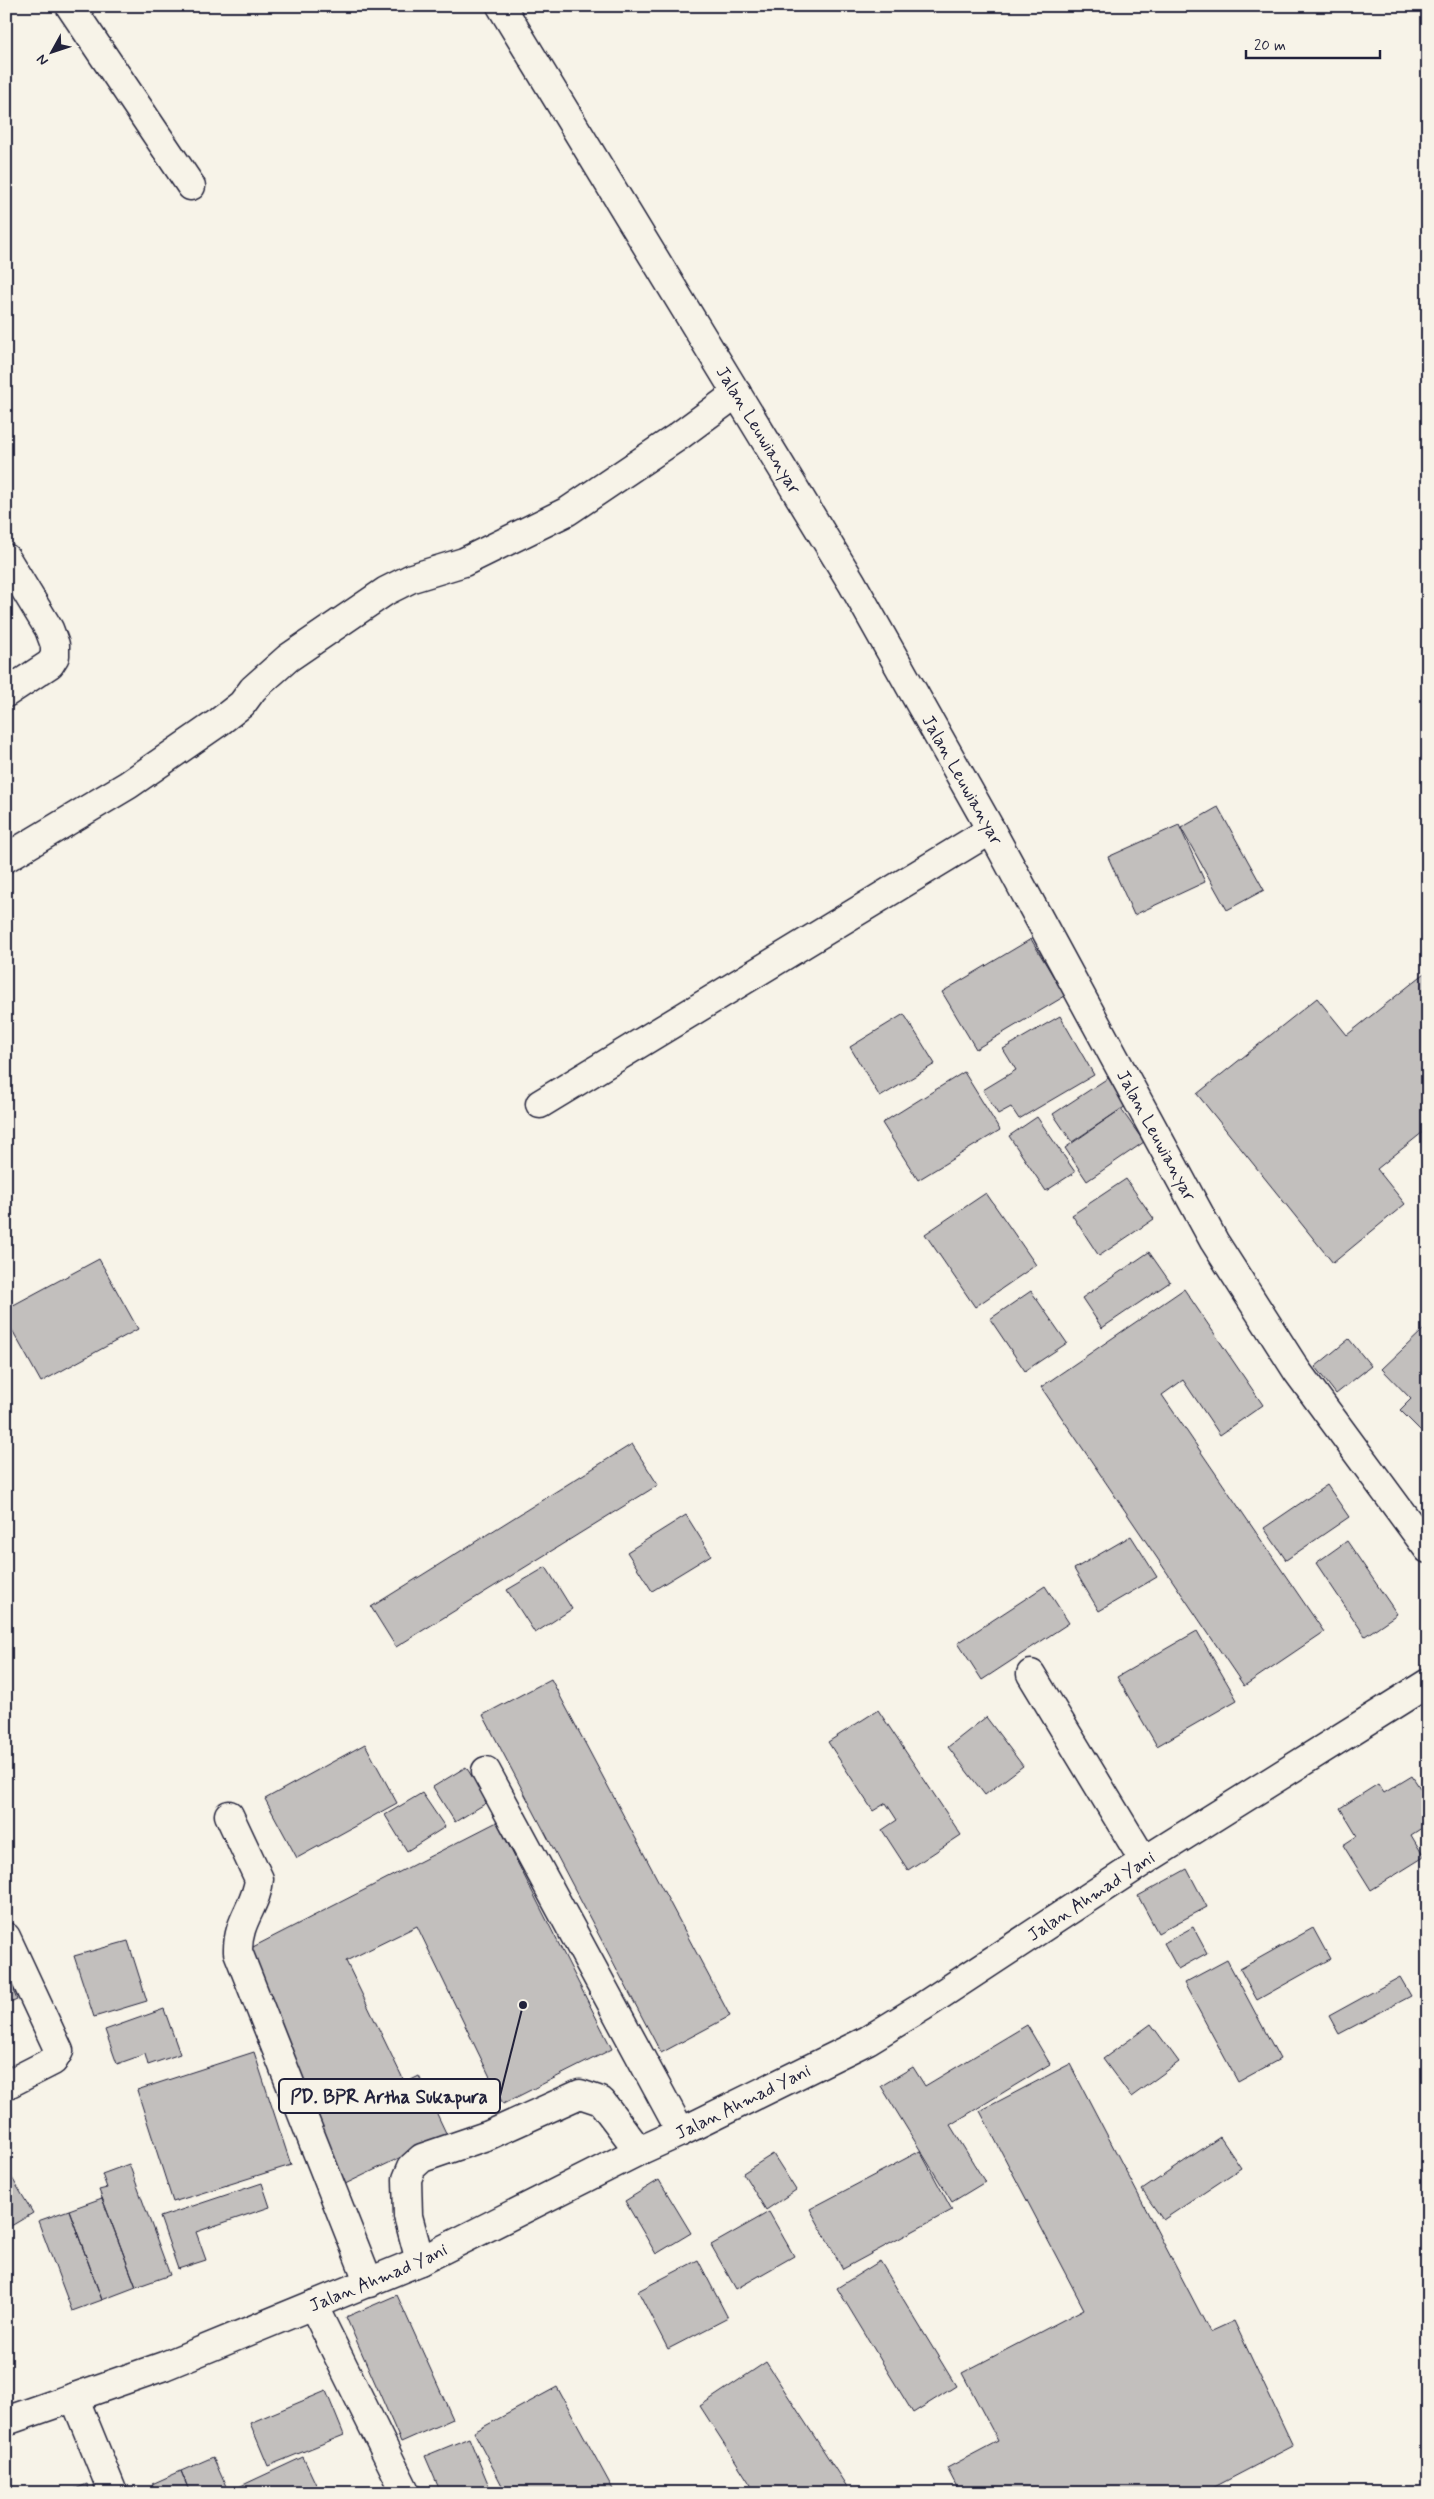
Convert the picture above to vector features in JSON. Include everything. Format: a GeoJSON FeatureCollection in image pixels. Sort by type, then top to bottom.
{"type":"FeatureCollection","features":[{"type":"Feature","properties":{"kind":"street"},"geometry":{"type":"LineString","coordinates":[[70,6],[191,186]]}},
{"type":"Feature","properties":{"kind":"street","name":"Jalan Leuwianyar"},"geometry":{"type":"LineString","coordinates":[[501,6],[852,584],[990,830],[1214,1241],[1297,1371],[1428,1549]]}},
{"type":"Feature","properties":{"kind":"street"},"geometry":{"type":"LineString","coordinates":[[6,858],[128,785],[219,722],[242,704],[253,689],[288,658],[386,591],[412,578],[464,562],[568,511],[679,436],[736,393]]}},
{"type":"Feature","properties":{"kind":"street"},"geometry":{"type":"LineString","coordinates":[[6,558],[49,629],[55,645],[55,656],[50,664],[6,693]]}},
{"type":"Feature","properties":{"kind":"street"},"geometry":{"type":"LineString","coordinates":[[540,1104],[990,830]]}},
{"type":"Feature","properties":{"kind":"street"},"geometry":{"type":"LineString","coordinates":[[1031,1674],[1144,1861]]}},
{"type":"Feature","properties":{"kind":"street","name":"Jalan Ahmad Yani"},"geometry":{"type":"LineString","coordinates":[[6,2421],[164,2366],[420,2261],[639,2151],[868,2040],[922,2007],[1144,1861],[1428,1683]]}},
{"type":"Feature","properties":{"kind":"street"},"geometry":{"type":"LineString","coordinates":[[486,1771],[681,2132]]}},
{"type":"Feature","properties":{"kind":"street"},"geometry":{"type":"LineString","coordinates":[[229,1815],[259,1878],[259,1887],[240,1929],[238,1952],[369,2283]]}},
{"type":"Feature","properties":{"kind":"street"},"geometry":{"type":"LineString","coordinates":[[6,1937],[59,2051],[53,2061],[6,2085]]}},
{"type":"Feature","properties":{"kind":"street"},"geometry":{"type":"LineString","coordinates":[[420,2261],[408,2216],[407,2178],[412,2167],[422,2158],[489,2135],[580,2094],[601,2101],[639,2151]]}},
{"type":"Feature","properties":{"kind":"street"},"geometry":{"type":"LineString","coordinates":[[313,2305],[406,2493]]}},
{"type":"Feature","properties":{"kind":"street"},"geometry":{"type":"LineString","coordinates":[[74,2397],[113,2493]]}},
{"type":"Feature","properties":{"kind":"building"},"geometry":{"type":"Polygon","coordinates":[[[1218,807],[1264,890],[1227,910],[1181,828],[1218,807]]]}},
{"type":"Feature","properties":{"kind":"building"},"geometry":{"type":"Polygon","coordinates":[[[1179,825],[1205,882],[1134,915],[1108,857],[1179,825]]]}},
{"type":"Feature","properties":{"kind":"building"},"geometry":{"type":"Polygon","coordinates":[[[1031,939],[1065,996],[976,1049],[942,992],[1031,939]]]}},
{"type":"Feature","properties":{"kind":"building"},"geometry":{"type":"Polygon","coordinates":[[[1425,973],[1428,977],[1428,1128],[1377,1169],[1405,1204],[1333,1263],[1197,1094],[1317,998],[1347,1035],[1425,973]]]}},
{"type":"Feature","properties":{"kind":"building"},"geometry":{"type":"Polygon","coordinates":[[[904,1014],[935,1064],[880,1097],[850,1047],[904,1014]]]}},
{"type":"Feature","properties":{"kind":"building"},"geometry":{"type":"Polygon","coordinates":[[[1060,1016],[1094,1075],[1019,1119],[1011,1107],[998,1114],[983,1090],[1016,1070],[1003,1049],[1060,1016]]]}},
{"type":"Feature","properties":{"kind":"building"},"geometry":{"type":"Polygon","coordinates":[[[964,1072],[1000,1130],[918,1180],[882,1123],[964,1072]]]}},
{"type":"Feature","properties":{"kind":"building"},"geometry":{"type":"Polygon","coordinates":[[[1108,1078],[1126,1106],[1072,1142],[1053,1114],[1108,1078]]]}},
{"type":"Feature","properties":{"kind":"building"},"geometry":{"type":"Polygon","coordinates":[[[1121,1109],[1144,1142],[1087,1181],[1065,1148],[1121,1109]]]}},
{"type":"Feature","properties":{"kind":"building"},"geometry":{"type":"Polygon","coordinates":[[[1037,1117],[1075,1172],[1046,1191],[1009,1136],[1037,1117]]]}},
{"type":"Feature","properties":{"kind":"building"},"geometry":{"type":"Polygon","coordinates":[[[1126,1179],[1154,1219],[1099,1256],[1072,1215],[1126,1179]]]}},
{"type":"Feature","properties":{"kind":"building"},"geometry":{"type":"Polygon","coordinates":[[[986,1193],[1036,1265],[975,1307],[925,1234],[986,1193]]]}},
{"type":"Feature","properties":{"kind":"building"},"geometry":{"type":"Polygon","coordinates":[[[1149,1252],[1170,1282],[1102,1328],[1082,1298],[1149,1252]]]}},
{"type":"Feature","properties":{"kind":"building"},"geometry":{"type":"Polygon","coordinates":[[[99,1259],[138,1329],[41,1382],[6,1319],[6,1309],[99,1259]]]}},
{"type":"Feature","properties":{"kind":"building"},"geometry":{"type":"Polygon","coordinates":[[[1184,1289],[1263,1405],[1220,1435],[1183,1380],[1162,1395],[1324,1632],[1244,1686],[1041,1387],[1184,1289]]]}},
{"type":"Feature","properties":{"kind":"building"},"geometry":{"type":"Polygon","coordinates":[[[1031,1291],[1067,1343],[1025,1371],[990,1319],[1031,1291]]]}},
{"type":"Feature","properties":{"kind":"building"},"geometry":{"type":"Polygon","coordinates":[[[1424,1329],[1428,1333],[1428,1438],[1400,1410],[1411,1399],[1382,1369],[1424,1329]]]}},
{"type":"Feature","properties":{"kind":"building"},"geometry":{"type":"Polygon","coordinates":[[[1349,1339],[1371,1366],[1336,1394],[1315,1367],[1349,1339]]]}},
{"type":"Feature","properties":{"kind":"building"},"geometry":{"type":"Polygon","coordinates":[[[632,1444],[658,1485],[396,1647],[371,1607],[632,1444]]]}},
{"type":"Feature","properties":{"kind":"building"},"geometry":{"type":"Polygon","coordinates":[[[1327,1485],[1349,1517],[1286,1560],[1264,1528],[1327,1485]]]}},
{"type":"Feature","properties":{"kind":"building"},"geometry":{"type":"Polygon","coordinates":[[[686,1515],[711,1555],[652,1591],[627,1552],[686,1515]]]}},
{"type":"Feature","properties":{"kind":"building"},"geometry":{"type":"Polygon","coordinates":[[[1131,1536],[1157,1577],[1099,1611],[1074,1569],[1131,1536]]]}},
{"type":"Feature","properties":{"kind":"building"},"geometry":{"type":"Polygon","coordinates":[[[1347,1541],[1397,1614],[1365,1636],[1316,1563],[1347,1541]]]}},
{"type":"Feature","properties":{"kind":"building"},"geometry":{"type":"Polygon","coordinates":[[[546,1567],[572,1609],[535,1633],[507,1590],[546,1567]]]}},
{"type":"Feature","properties":{"kind":"building"},"geometry":{"type":"Polygon","coordinates":[[[1045,1586],[1069,1623],[982,1680],[958,1643],[1045,1586]]]}},
{"type":"Feature","properties":{"kind":"building"},"geometry":{"type":"Polygon","coordinates":[[[1197,1631],[1237,1700],[1157,1746],[1117,1677],[1197,1631]]]}},
{"type":"Feature","properties":{"kind":"building"},"geometry":{"type":"Polygon","coordinates":[[[551,1679],[730,2016],[661,2053],[483,1715],[551,1679]]]}},
{"type":"Feature","properties":{"kind":"building"},"geometry":{"type":"Polygon","coordinates":[[[878,1710],[961,1835],[908,1870],[882,1830],[897,1820],[886,1803],[873,1811],[828,1742],[878,1710]]]}},
{"type":"Feature","properties":{"kind":"building"},"geometry":{"type":"Polygon","coordinates":[[[986,1717],[1023,1766],[985,1795],[948,1747],[986,1717]]]}},
{"type":"Feature","properties":{"kind":"building"},"geometry":{"type":"Polygon","coordinates":[[[365,1744],[397,1803],[297,1858],[265,1799],[365,1744]]]}},
{"type":"Feature","properties":{"kind":"building"},"geometry":{"type":"Polygon","coordinates":[[[466,1767],[488,1802],[455,1822],[433,1787],[466,1767]]]}},
{"type":"Feature","properties":{"kind":"building"},"geometry":{"type":"Polygon","coordinates":[[[1412,1776],[1428,1800],[1428,1824],[1411,1835],[1424,1857],[1371,1890],[1343,1845],[1357,1836],[1340,1808],[1378,1784],[1384,1793],[1412,1776]]]}},
{"type":"Feature","properties":{"kind":"building"},"geometry":{"type":"Polygon","coordinates":[[[422,1793],[445,1827],[407,1851],[385,1815],[422,1793]]]}},
{"type":"Feature","properties":{"kind":"building"},"geometry":{"type":"Polygon","coordinates":[[[497,1822],[612,2049],[503,2104],[417,1926],[346,1961],[405,2083],[419,2076],[447,2135],[343,2185],[249,1949],[497,1822]]]}},
{"type":"Feature","properties":{"kind":"building"},"geometry":{"type":"Polygon","coordinates":[[[1187,1869],[1207,1907],[1158,1933],[1138,1896],[1187,1869]]]}},
{"type":"Feature","properties":{"kind":"building"},"geometry":{"type":"Polygon","coordinates":[[[1193,1927],[1207,1953],[1178,1969],[1164,1943],[1193,1927]]]}},
{"type":"Feature","properties":{"kind":"building"},"geometry":{"type":"Polygon","coordinates":[[[1313,1928],[1330,1959],[1257,2000],[1240,1969],[1313,1928]]]}},
{"type":"Feature","properties":{"kind":"building"},"geometry":{"type":"Polygon","coordinates":[[[128,1941],[147,2001],[94,2017],[74,1956],[128,1941]]]}},
{"type":"Feature","properties":{"kind":"building"},"geometry":{"type":"Polygon","coordinates":[[[6,1950],[22,1986],[13,1990],[17,2000],[6,2005],[6,1950]]]}},
{"type":"Feature","properties":{"kind":"building"},"geometry":{"type":"Polygon","coordinates":[[[1227,1960],[1280,2059],[1238,2082],[1184,1983],[1227,1960]]]}},
{"type":"Feature","properties":{"kind":"building"},"geometry":{"type":"Polygon","coordinates":[[[1400,1977],[1411,1996],[1339,2034],[1329,2016],[1400,1977]]]}},
{"type":"Feature","properties":{"kind":"building"},"geometry":{"type":"Polygon","coordinates":[[[164,2009],[180,2054],[148,2065],[145,2054],[117,2064],[105,2030],[164,2009]]]}},
{"type":"Feature","properties":{"kind":"building"},"geometry":{"type":"Polygon","coordinates":[[[1151,2024],[1179,2062],[1131,2097],[1103,2059],[1151,2024]]]}},
{"type":"Feature","properties":{"kind":"building"},"geometry":{"type":"Polygon","coordinates":[[[1027,2025],[1050,2064],[950,2125],[985,2182],[952,2202],[881,2086],[913,2067],[925,2086],[1027,2025]]]}},
{"type":"Feature","properties":{"kind":"building"},"geometry":{"type":"Polygon","coordinates":[[[254,2052],[291,2165],[173,2202],[137,2090],[254,2052]]]}},
{"type":"Feature","properties":{"kind":"building"},"geometry":{"type":"Polygon","coordinates":[[[1070,2064],[1210,2332],[1234,2321],[1293,2446],[1203,2493],[960,2493],[947,2468],[998,2441],[962,2373],[1084,2309],[980,2111],[1070,2064]]]}},
{"type":"Feature","properties":{"kind":"building"},"geometry":{"type":"Polygon","coordinates":[[[1220,2137],[1241,2168],[1163,2220],[1142,2190],[1220,2137]]]}},
{"type":"Feature","properties":{"kind":"building"},"geometry":{"type":"Polygon","coordinates":[[[920,2151],[952,2210],[843,2269],[810,2209],[920,2151]]]}},
{"type":"Feature","properties":{"kind":"building"},"geometry":{"type":"Polygon","coordinates":[[[773,2154],[796,2190],[766,2210],[743,2173],[773,2154]]]}},
{"type":"Feature","properties":{"kind":"building"},"geometry":{"type":"Polygon","coordinates":[[[129,2164],[170,2275],[136,2287],[99,2190],[107,2188],[102,2174],[129,2164]]]}},
{"type":"Feature","properties":{"kind":"building"},"geometry":{"type":"Polygon","coordinates":[[[6,2168],[33,2213],[6,2229],[6,2168]]]}},
{"type":"Feature","properties":{"kind":"building"},"geometry":{"type":"Polygon","coordinates":[[[659,2180],[691,2233],[656,2254],[625,2201],[659,2180]]]}},
{"type":"Feature","properties":{"kind":"building"},"geometry":{"type":"Polygon","coordinates":[[[262,2183],[270,2207],[196,2232],[206,2260],[178,2269],[160,2217],[262,2183]]]}},
{"type":"Feature","properties":{"kind":"building"},"geometry":{"type":"Polygon","coordinates":[[[102,2198],[136,2287],[102,2300],[69,2210],[102,2198]]]}},
{"type":"Feature","properties":{"kind":"building"},"geometry":{"type":"Polygon","coordinates":[[[69,2210],[102,2300],[72,2311],[38,2221],[69,2210]]]}},
{"type":"Feature","properties":{"kind":"building"},"geometry":{"type":"Polygon","coordinates":[[[769,2212],[794,2256],[736,2289],[711,2245],[769,2212]]]}},
{"type":"Feature","properties":{"kind":"building"},"geometry":{"type":"Polygon","coordinates":[[[698,2260],[728,2318],[668,2349],[638,2291],[698,2260]]]}},
{"type":"Feature","properties":{"kind":"building"},"geometry":{"type":"Polygon","coordinates":[[[880,2261],[956,2386],[913,2413],[837,2288],[880,2261]]]}},
{"type":"Feature","properties":{"kind":"building"},"geometry":{"type":"Polygon","coordinates":[[[397,2295],[453,2419],[401,2442],[346,2317],[397,2295]]]}},
{"type":"Feature","properties":{"kind":"building"},"geometry":{"type":"Polygon","coordinates":[[[766,2362],[851,2493],[756,2493],[700,2406],[766,2362]]]}},
{"type":"Feature","properties":{"kind":"building"},"geometry":{"type":"Polygon","coordinates":[[[557,2387],[615,2493],[506,2493],[474,2432],[557,2387]]]}},
{"type":"Feature","properties":{"kind":"building"},"geometry":{"type":"Polygon","coordinates":[[[326,2391],[344,2435],[268,2466],[250,2423],[326,2391]]]}},
{"type":"Feature","properties":{"kind":"building"},"geometry":{"type":"Polygon","coordinates":[[[469,2438],[492,2493],[441,2493],[425,2456],[469,2438]]]}},
{"type":"Feature","properties":{"kind":"building"},"geometry":{"type":"Polygon","coordinates":[[[213,2457],[229,2493],[190,2493],[181,2471],[213,2457]]]}},
{"type":"Feature","properties":{"kind":"building"},"geometry":{"type":"Polygon","coordinates":[[[303,2457],[320,2493],[231,2493],[230,2491],[303,2457]]]}},
{"type":"Feature","properties":{"kind":"building"},"geometry":{"type":"Polygon","coordinates":[[[181,2471],[190,2493],[156,2493],[152,2484],[181,2471]]]}},
{"type":"Feature","properties":{"kind":"building"},"geometry":{"type":"Polygon","coordinates":[[[87,2484],[91,2493],[66,2493],[87,2484]]]}},
{"type":"Feature","properties":{"kind":"place","name":"PD. BPR Artha Sukapura"},"geometry":{"type":"Point","coordinates":[523,2005]}}]}
